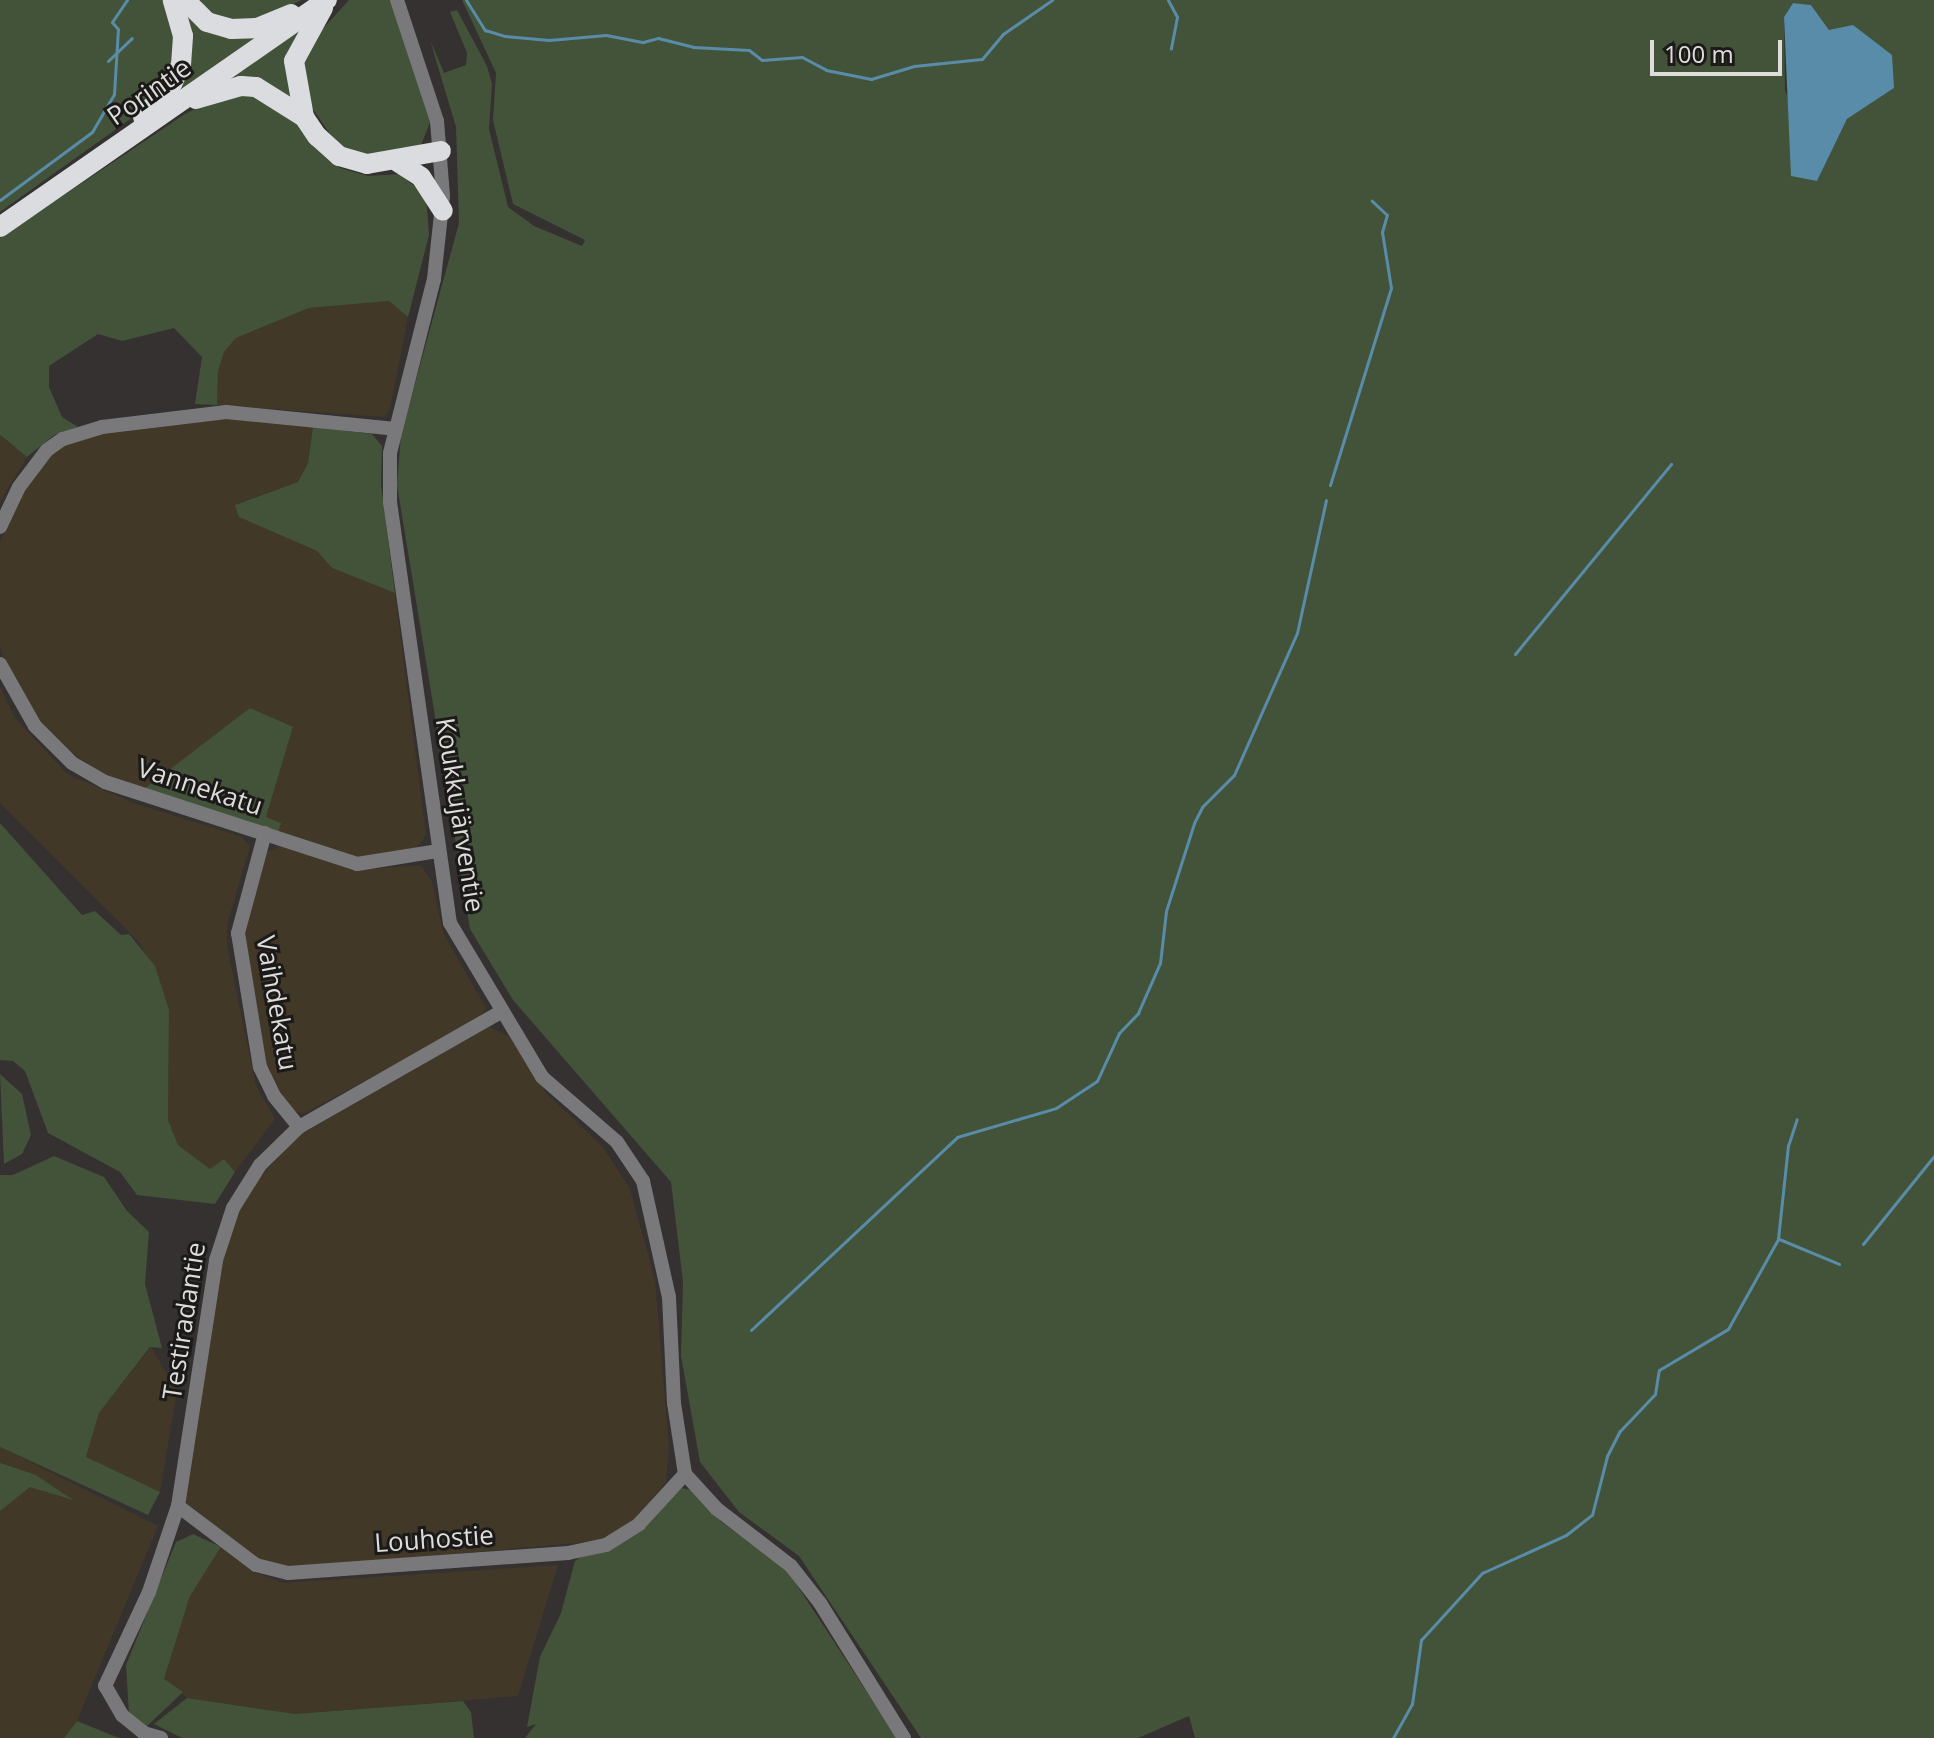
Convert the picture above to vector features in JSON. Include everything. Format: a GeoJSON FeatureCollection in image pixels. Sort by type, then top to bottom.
{"type":"FeatureCollection","features":[{"type":"Feature","properties":{"kind":"highway"},"geometry":{"type":"LineString","coordinates":[[125,141],[178,73],[184,45],[173,0]]}},
{"type":"Feature","properties":{"kind":"highway"},"geometry":{"type":"LineString","coordinates":[[185,0],[207,22],[244,30],[327,0]]}},
{"type":"Feature","properties":{"kind":"highway"},"geometry":{"type":"LineString","coordinates":[[304,117],[294,61],[327,0]]}},
{"type":"Feature","properties":{"kind":"highway","name":"Porintie"},"geometry":{"type":"LineString","coordinates":[[0,227],[327,0]]}},
{"type":"Feature","properties":{"kind":"highway"},"geometry":{"type":"LineString","coordinates":[[173,107],[241,86],[272,92],[304,117],[324,144],[345,159],[367,164],[398,162],[441,151]]}},
{"type":"Feature","properties":{"kind":"highway"},"geometry":{"type":"LineString","coordinates":[[398,162],[421,177],[443,211]]}},
{"type":"Feature","properties":{"kind":"street","name":"Koukkujärventie"},"geometry":{"type":"LineString","coordinates":[[397,0],[430,93],[441,151],[443,211],[424,323],[395,429],[390,502],[437,851],[450,923],[542,1077],[617,1142],[643,1181],[669,1297],[674,1403],[685,1474]]}},
{"type":"Feature","properties":{"kind":"street"},"geometry":{"type":"LineString","coordinates":[[0,527],[19,487],[47,450],[63,439],[102,427],[226,412],[395,429]]}},
{"type":"Feature","properties":{"kind":"street","name":"Vannekatu"},"geometry":{"type":"LineString","coordinates":[[0,664],[21,707],[72,763],[142,795],[357,864],[437,851]]}},
{"type":"Feature","properties":{"kind":"street","name":"Vaihdekatu"},"geometry":{"type":"LineString","coordinates":[[265,833],[238,933],[260,1067],[274,1096],[299,1127]]}},
{"type":"Feature","properties":{"kind":"street","name":"Testiradantie"},"geometry":{"type":"LineString","coordinates":[[161,1738],[144,1733],[122,1715],[105,1686],[149,1592],[178,1506],[223,1232],[260,1165],[299,1127],[501,1012]]}},
{"type":"Feature","properties":{"kind":"street"},"geometry":{"type":"LineString","coordinates":[[685,1474],[717,1509],[791,1566],[820,1603],[904,1738]]}},
{"type":"Feature","properties":{"kind":"street","name":"Louhostie"},"geometry":{"type":"LineString","coordinates":[[178,1506],[256,1565],[288,1573],[568,1553],[606,1545],[639,1524],[685,1474]]}},
{"type":"Feature","properties":{"kind":"shaded area"},"geometry":{"type":"Polygon","coordinates":[[[389,301],[408,317],[390,409],[384,417],[217,405],[218,372],[224,352],[236,338],[309,308],[389,301]]]}},
{"type":"Feature","properties":{"kind":"shaded area"},"geometry":{"type":"Polygon","coordinates":[[[224,418],[313,427],[308,463],[298,482],[236,504],[239,517],[317,551],[332,568],[395,593],[426,835],[415,850],[359,858],[278,833],[266,817],[293,727],[143,790],[105,775],[62,746],[40,725],[7,672],[0,646],[0,542],[24,489],[51,454],[67,444],[102,434],[224,418]]]}},
{"type":"Feature","properties":{"kind":"shaded area"},"geometry":{"type":"Polygon","coordinates":[[[0,436],[27,457],[0,502],[0,436]]]}},
{"type":"Feature","properties":{"kind":"shaded area"},"geometry":{"type":"Polygon","coordinates":[[[0,687],[15,718],[67,774],[136,804],[240,836],[250,846],[227,925],[227,946],[256,1086],[275,1119],[235,1172],[224,1160],[210,1169],[178,1145],[168,1120],[169,1010],[140,943],[0,803],[0,687]]]}},
{"type":"Feature","properties":{"kind":"shaded area"},"geometry":{"type":"Polygon","coordinates":[[[280,846],[354,870],[421,865],[432,882],[444,935],[486,1008],[476,1021],[303,1114],[290,1108],[266,1066],[244,942],[265,853],[280,846]]]}},
{"type":"Feature","properties":{"kind":"shaded area"},"geometry":{"type":"Polygon","coordinates":[[[489,1027],[509,1036],[546,1093],[603,1147],[630,1189],[655,1280],[669,1446],[666,1482],[630,1524],[598,1541],[286,1569],[268,1566],[184,1501],[218,1276],[236,1216],[252,1186],[298,1136],[489,1027]]]}},
{"type":"Feature","properties":{"kind":"shaded area"},"geometry":{"type":"Polygon","coordinates":[[[151,1347],[177,1391],[160,1492],[86,1458],[99,1413],[151,1347]]]}},
{"type":"Feature","properties":{"kind":"shaded area"},"geometry":{"type":"Polygon","coordinates":[[[0,1447],[158,1526],[77,1721],[64,1738],[0,1738],[0,1447]]]}},
{"type":"Feature","properties":{"kind":"shaded area"},"geometry":{"type":"Polygon","coordinates":[[[221,1547],[253,1572],[283,1583],[558,1565],[518,1696],[295,1714],[187,1698],[164,1679],[190,1596],[221,1547]]]}},
{"type":"Feature","properties":{"kind":"green space"},"geometry":{"type":"Polygon","coordinates":[[[0,0],[169,0],[177,34],[174,69],[143,110],[0,212],[0,0]]]}},
{"type":"Feature","properties":{"kind":"green space"},"geometry":{"type":"Polygon","coordinates":[[[177,0],[207,28],[281,23],[155,111],[172,93],[177,0]]]}},
{"type":"Feature","properties":{"kind":"green space"},"geometry":{"type":"Polygon","coordinates":[[[192,0],[302,0],[257,21],[224,23],[192,0]]]}},
{"type":"Feature","properties":{"kind":"green space"},"geometry":{"type":"Polygon","coordinates":[[[349,0],[390,0],[430,122],[421,145],[390,154],[353,154],[337,144],[308,102],[302,81],[307,46],[349,0]]]}},
{"type":"Feature","properties":{"kind":"green space"},"geometry":{"type":"Polygon","coordinates":[[[462,0],[1934,0],[1934,1738],[1195,1738],[1189,1716],[1138,1738],[921,1738],[799,1556],[739,1512],[700,1462],[681,1356],[683,1282],[671,1182],[513,1000],[470,929],[397,485],[401,435],[459,223],[456,127],[430,40],[444,73],[466,65],[467,53],[450,12],[457,10],[487,66],[492,84],[489,129],[508,207],[534,226],[582,246],[585,240],[513,204],[493,120],[496,73],[462,0]],[[1793,3],[1784,17],[1785,90],[1817,181],[1847,119],[1894,88],[1829,30],[1811,5],[1793,3]]]}},
{"type":"Feature","properties":{"kind":"green space"},"geometry":{"type":"Polygon","coordinates":[[[311,19],[297,106],[262,82],[214,87],[311,19]]]}},
{"type":"Feature","properties":{"kind":"green space"},"geometry":{"type":"Polygon","coordinates":[[[226,94],[261,96],[287,113],[340,168],[368,176],[399,174],[426,195],[429,235],[408,317],[389,301],[309,308],[236,338],[224,352],[218,372],[217,405],[195,404],[202,357],[174,328],[122,341],[98,334],[49,366],[49,387],[62,417],[78,427],[54,435],[27,457],[0,435],[0,238],[185,114],[226,94]]]}},
{"type":"Feature","properties":{"kind":"green space"},"geometry":{"type":"Polygon","coordinates":[[[313,427],[372,434],[382,446],[381,485],[395,593],[332,568],[317,551],[239,517],[235,505],[298,482],[308,463],[313,427]]]}},
{"type":"Feature","properties":{"kind":"green space"},"geometry":{"type":"Polygon","coordinates":[[[250,708],[293,727],[266,817],[281,823],[278,833],[143,790],[250,708]]]}},
{"type":"Feature","properties":{"kind":"green space"},"geometry":{"type":"Polygon","coordinates":[[[0,823],[82,915],[95,911],[121,935],[129,934],[155,966],[169,1010],[168,1120],[178,1145],[210,1169],[224,1159],[235,1172],[215,1204],[137,1195],[120,1172],[48,1133],[25,1071],[13,1061],[0,1060],[0,823]]]}},
{"type":"Feature","properties":{"kind":"green space"},"geometry":{"type":"Polygon","coordinates":[[[0,1074],[22,1094],[31,1135],[22,1154],[4,1164],[0,1074]]]}},
{"type":"Feature","properties":{"kind":"green space"},"geometry":{"type":"Polygon","coordinates":[[[54,1156],[104,1177],[127,1211],[149,1232],[145,1284],[162,1348],[150,1347],[99,1413],[86,1457],[160,1492],[148,1515],[0,1447],[0,1175],[13,1175],[54,1156]]]}},
{"type":"Feature","properties":{"kind":"green space"},"geometry":{"type":"Polygon","coordinates":[[[0,1463],[36,1475],[73,1500],[30,1487],[0,1511],[0,1463]]]}},
{"type":"Feature","properties":{"kind":"green space"},"geometry":{"type":"Polygon","coordinates":[[[680,1488],[691,1490],[720,1521],[787,1570],[897,1738],[525,1738],[536,1724],[527,1727],[540,1657],[561,1613],[575,1561],[680,1488]]]}},
{"type":"Feature","properties":{"kind":"green space"},"geometry":{"type":"Polygon","coordinates":[[[193,1534],[221,1547],[190,1596],[164,1679],[183,1692],[145,1728],[129,1714],[126,1665],[176,1542],[193,1534]]]}},
{"type":"Feature","properties":{"kind":"green space"},"geometry":{"type":"Polygon","coordinates":[[[187,1698],[295,1714],[463,1701],[471,1712],[474,1738],[182,1738],[154,1724],[187,1698]]]}},
{"type":"Feature","properties":{"kind":"green space"},"geometry":{"type":"Polygon","coordinates":[[[77,1721],[119,1738],[64,1738],[77,1721]]]}},
{"type":"Feature","properties":{"kind":"water"},"geometry":{"type":"Polygon","coordinates":[[[1793,3],[1811,5],[1829,30],[1853,25],[1892,55],[1894,88],[1847,119],[1817,181],[1791,176],[1784,17],[1793,3]]]}},
{"type":"Feature","properties":{"kind":"waterway"},"geometry":{"type":"LineString","coordinates":[[0,200],[92,132],[114,94],[118,29],[112,22],[127,0]]}},
{"type":"Feature","properties":{"kind":"waterway"},"geometry":{"type":"LineString","coordinates":[[466,0],[485,30],[505,36],[549,40],[606,35],[643,42],[658,38],[693,47],[749,50],[762,60],[802,57],[826,70],[871,79],[914,66],[982,59],[1003,34],[1052,0]]}},
{"type":"Feature","properties":{"kind":"waterway"},"geometry":{"type":"LineString","coordinates":[[1168,0],[1177,17],[1171,48]]}},
{"type":"Feature","properties":{"kind":"waterway"},"geometry":{"type":"LineString","coordinates":[[108,61],[132,38]]}},
{"type":"Feature","properties":{"kind":"waterway"},"geometry":{"type":"LineString","coordinates":[[1330,485],[1391,288],[1382,232],[1387,215],[1372,201]]}},
{"type":"Feature","properties":{"kind":"waterway"},"geometry":{"type":"LineString","coordinates":[[1515,654],[1671,464]]}},
{"type":"Feature","properties":{"kind":"waterway"},"geometry":{"type":"LineString","coordinates":[[751,1330],[957,1137],[1056,1108],[1097,1081],[1119,1033],[1138,1013],[1160,963],[1166,911],[1194,823],[1202,807],[1234,775],[1297,633],[1326,500]]}},
{"type":"Feature","properties":{"kind":"waterway"},"geometry":{"type":"LineString","coordinates":[[1393,1738],[1412,1704],[1421,1640],[1482,1573],[1566,1535],[1592,1515],[1607,1456],[1620,1431],[1655,1394],[1659,1370],[1728,1329],[1778,1239],[1788,1146],[1797,1119]]}},
{"type":"Feature","properties":{"kind":"waterway"},"geometry":{"type":"LineString","coordinates":[[1863,1244],[1934,1156]]}},
{"type":"Feature","properties":{"kind":"waterway"},"geometry":{"type":"LineString","coordinates":[[1779,1239],[1839,1264]]}}]}
